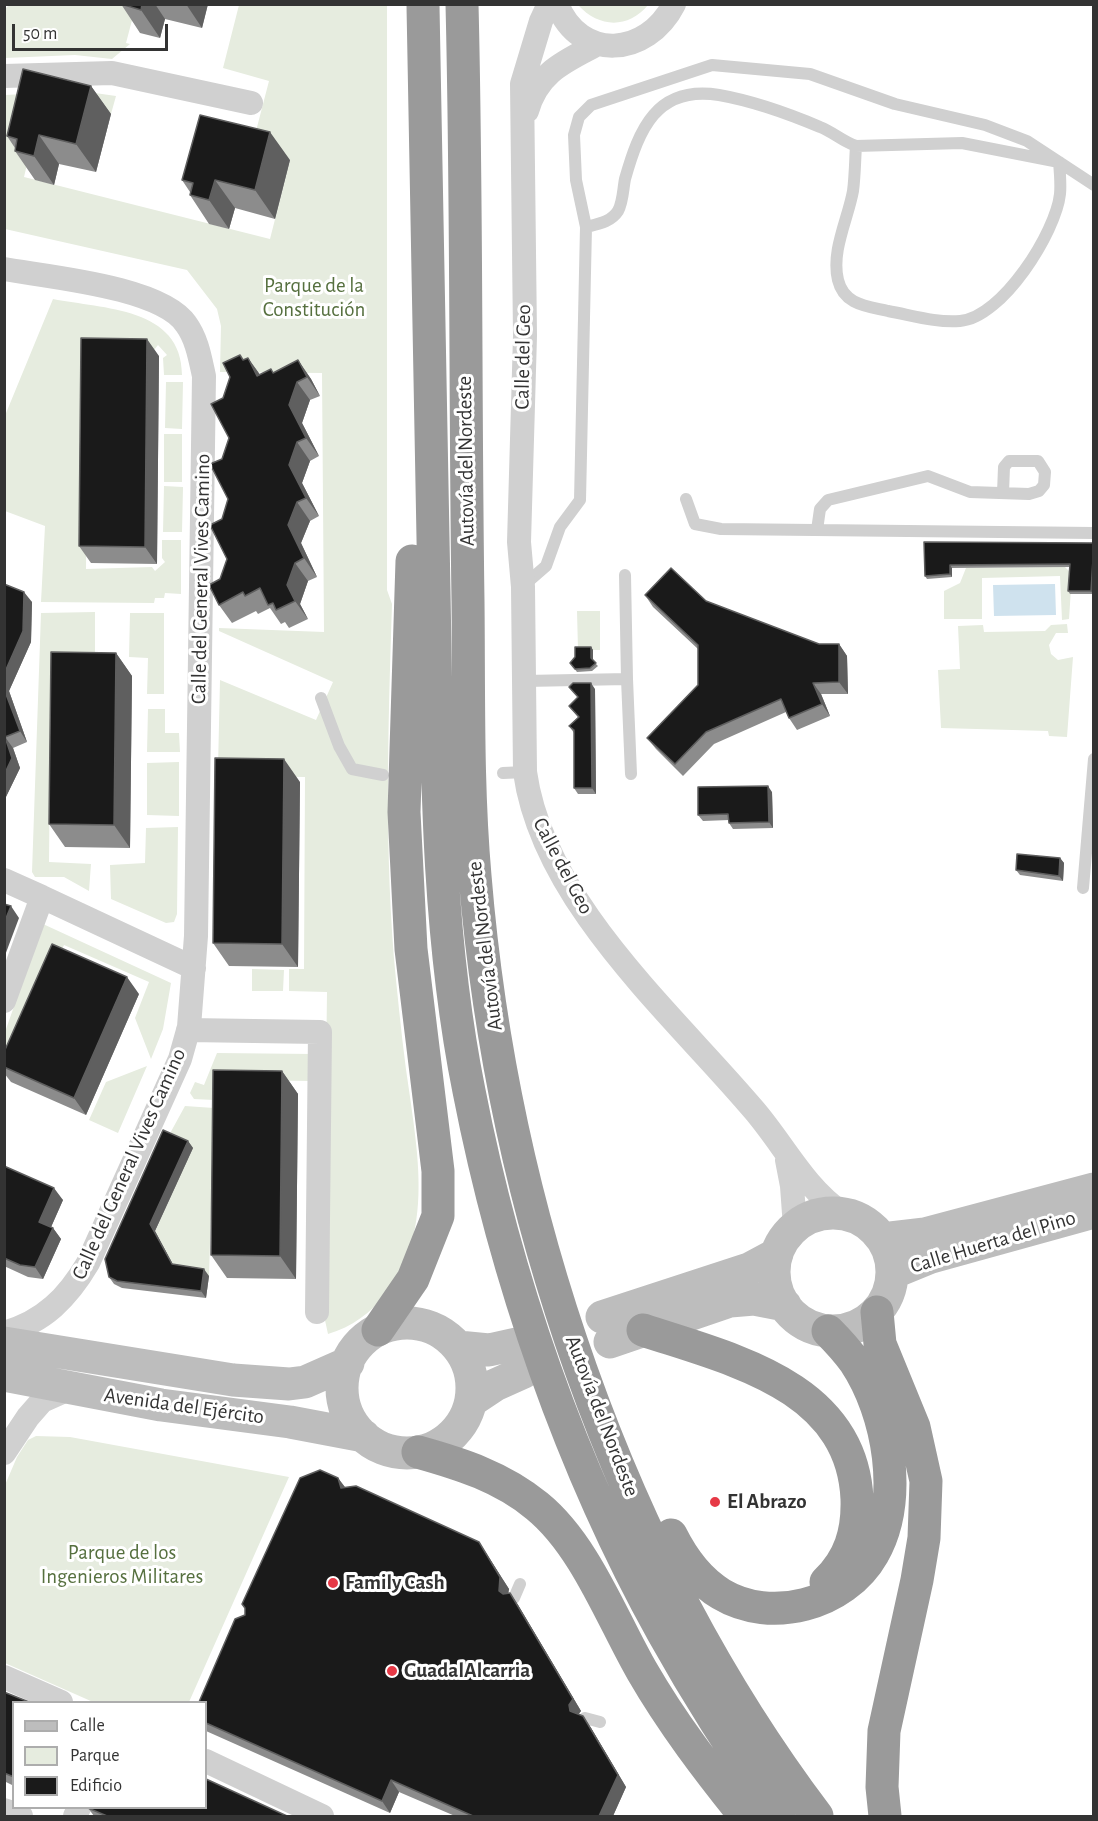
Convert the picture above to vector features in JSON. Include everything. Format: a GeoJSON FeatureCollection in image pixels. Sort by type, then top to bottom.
{"type":"FeatureCollection","features":[{"type":"Feature","properties":{"kind":"highway","name":"Autovía del Nordeste"},"geometry":{"type":"LineString","coordinates":[[423,4],[436,748],[442,877],[457,1021],[485,1165],[525,1309],[563,1414],[604,1513],[661,1630],[729,1744],[779,1816]]}},
{"type":"Feature","properties":{"kind":"highway","name":"Autovía del Nordeste"},"geometry":{"type":"LineString","coordinates":[[462,4],[468,608],[475,875],[502,1077],[518,1154],[543,1249],[592,1400],[657,1548],[716,1662],[755,1726],[817,1816]]}},
{"type":"Feature","properties":{"kind":"highway"},"geometry":{"type":"LineString","coordinates":[[378,1330],[413,1279],[438,1216],[438,1171],[411,949],[404,812],[404,746],[412,580],[413,457],[427,329]]}},
{"type":"Feature","properties":{"kind":"highway"},"geometry":{"type":"LineString","coordinates":[[475,875],[504,1003],[530,1136],[552,1228],[588,1341],[631,1451],[654,1503],[682,1555],[704,1582],[735,1601],[771,1608],[827,1598],[853,1580],[873,1555],[889,1511],[889,1467],[877,1411],[856,1363],[828,1331]]}},
{"type":"Feature","properties":{"kind":"highway"},"geometry":{"type":"LineString","coordinates":[[876,1312],[880,1344],[914,1427],[926,1481],[924,1538],[884,1731],[882,1788],[885,1816]]}},
{"type":"Feature","properties":{"kind":"highway"},"geometry":{"type":"LineString","coordinates":[[643,1330],[738,1362],[774,1377],[805,1398],[834,1432],[852,1472],[856,1492],[856,1527],[848,1552],[834,1574],[790,1606]]}},
{"type":"Feature","properties":{"kind":"highway"},"geometry":{"type":"LineString","coordinates":[[418,1452],[493,1477],[538,1507],[557,1526],[579,1557],[669,1717],[745,1816]]}},
{"type":"Feature","properties":{"kind":"main road"},"geometry":{"type":"LineString","coordinates":[[882,1239],[925,1234],[1094,1189]]}},
{"type":"Feature","properties":{"kind":"main road","name":"Calle Huerta del Pino"},"geometry":{"type":"LineString","coordinates":[[892,1273],[931,1257],[1094,1212]]}},
{"type":"Feature","properties":{"kind":"main road"},"geometry":{"type":"LineString","coordinates":[[842,1213],[858,1218],[872,1227],[882,1239],[890,1255],[892,1273],[888,1294],[876,1312],[855,1326],[828,1331],[804,1323],[785,1305],[777,1289],[774,1272],[777,1254],[784,1239],[795,1227],[817,1215],[842,1213]]}},
{"type":"Feature","properties":{"kind":"main road"},"geometry":{"type":"LineString","coordinates":[[777,1254],[749,1269],[606,1330],[643,1330],[730,1301],[754,1299],[785,1305]]}},
{"type":"Feature","properties":{"kind":"main road"},"geometry":{"type":"LineString","coordinates":[[394,1324],[421,1325],[445,1335],[458,1347],[467,1364],[472,1382],[471,1401],[458,1430],[433,1448],[418,1452],[389,1451],[364,1436],[348,1415],[344,1399],[343,1381],[348,1363],[356,1349],[378,1330],[394,1324]]}},
{"type":"Feature","properties":{"kind":"main road","name":"Avenida del Ejército"},"geometry":{"type":"LineString","coordinates":[[4,1343],[233,1380],[289,1384],[305,1382],[348,1363]]}},
{"type":"Feature","properties":{"kind":"main road"},"geometry":{"type":"LineString","coordinates":[[458,1347],[489,1350],[520,1358],[495,1386],[471,1401]]}},
{"type":"Feature","properties":{"kind":"main road","name":"Avenida del Ejército"},"geometry":{"type":"LineString","coordinates":[[4,1375],[161,1404],[327,1428],[364,1436]]}},
{"type":"Feature","properties":{"kind":"street","name":"Calle del Geo"},"geometry":{"type":"LineString","coordinates":[[549,4],[541,21],[522,84],[525,336],[519,542],[523,586],[525,681],[514,772],[529,801],[537,825],[577,901],[610,946],[784,1149],[806,1182],[824,1200],[842,1213]]}},
{"type":"Feature","properties":{"kind":"street"},"geometry":{"type":"LineString","coordinates":[[557,4],[562,17],[578,34],[598,44],[622,46],[644,39],[662,25],[674,4]]}},
{"type":"Feature","properties":{"kind":"street","name":"Calle del Geo"},"geometry":{"type":"LineString","coordinates":[[522,128],[532,91],[556,67],[598,44]]}},
{"type":"Feature","properties":{"kind":"street"},"geometry":{"type":"LineString","coordinates":[[4,76],[112,73],[251,103]]}},
{"type":"Feature","properties":{"kind":"street","name":"Calle del General Vives Camino"},"geometry":{"type":"LineString","coordinates":[[4,269],[95,285],[162,303],[186,322],[200,352],[204,376],[194,968],[188,1030],[172,1076],[88,1263],[75,1285],[54,1307],[27,1327],[4,1333]]}},
{"type":"Feature","properties":{"kind":"street"},"geometry":{"type":"LineString","coordinates":[[4,880],[52,900],[194,968]]}},
{"type":"Feature","properties":{"kind":"street"},"geometry":{"type":"LineString","coordinates":[[4,1001],[52,900]]}},
{"type":"Feature","properties":{"kind":"street","name":"Calle del General Vives Camino"},"geometry":{"type":"LineString","coordinates":[[188,1030],[320,1032],[317,1312]]}},
{"type":"Feature","properties":{"kind":"street","name":"Calle del Geo"},"geometry":{"type":"LineString","coordinates":[[784,1149],[792,1186],[795,1227]]}},
{"type":"Feature","properties":{"kind":"street"},"geometry":{"type":"LineString","coordinates":[[4,1453],[28,1417],[42,1401],[71,1388]]}},
{"type":"Feature","properties":{"kind":"street"},"geometry":{"type":"LineString","coordinates":[[4,1677],[59,1701]]}},
{"type":"Feature","properties":{"kind":"street"},"geometry":{"type":"LineString","coordinates":[[207,1761],[322,1816]]}},
{"type":"Feature","properties":{"kind":"street"},"geometry":{"type":"LineString","coordinates":[[4,1810],[21,1816]]}},
{"type":"Feature","properties":{"kind":"lane"},"geometry":{"type":"LineString","coordinates":[[523,586],[546,566],[560,527],[580,500],[586,227],[576,180],[574,135],[579,117],[591,105],[712,65],[810,74],[895,104],[985,125],[1027,141],[1094,185]]}},
{"type":"Feature","properties":{"kind":"lane"},"geometry":{"type":"LineString","coordinates":[[586,227],[608,221],[618,210],[632,155],[643,127],[656,110],[677,99],[698,94],[718,95],[766,106],[822,128],[856,146],[962,143],[1059,162]]}},
{"type":"Feature","properties":{"kind":"lane"},"geometry":{"type":"LineString","coordinates":[[856,146],[853,189],[836,259],[838,280],[846,297],[859,305],[935,320],[962,321],[984,311],[1006,292],[1032,260],[1054,218],[1060,194],[1059,162]]}},
{"type":"Feature","properties":{"kind":"lane"},"geometry":{"type":"LineString","coordinates":[[817,530],[820,509],[828,500],[928,476],[970,492],[1003,493]]}},
{"type":"Feature","properties":{"kind":"lane"},"geometry":{"type":"LineString","coordinates":[[686,499],[695,524],[721,529],[1094,533]]}},
{"type":"Feature","properties":{"kind":"lane"},"geometry":{"type":"LineString","coordinates":[[625,575],[631,774]]}},
{"type":"Feature","properties":{"kind":"lane"},"geometry":{"type":"LineString","coordinates":[[525,681],[627,679]]}},
{"type":"Feature","properties":{"kind":"lane"},"geometry":{"type":"LineString","coordinates":[[321,698],[339,746],[352,769],[383,775]]}},
{"type":"Feature","properties":{"kind":"lane"},"geometry":{"type":"LineString","coordinates":[[1083,888],[1094,759]]}},
{"type":"Feature","properties":{"kind":"lane"},"geometry":{"type":"LineString","coordinates":[[514,1598],[520,1584]]}},
{"type":"Feature","properties":{"kind":"lane"},"geometry":{"type":"LineString","coordinates":[[585,1718],[600,1722]]}},
{"type":"Feature","properties":{"kind":"green space"},"geometry":{"type":"Polygon","coordinates":[[[10,4],[136,5],[126,43],[130,44],[112,59],[75,55],[5,58],[4,10],[10,4]]]}},
{"type":"Feature","properties":{"kind":"green space","name":"Parque de la Constitución"},"geometry":{"type":"Polygon","coordinates":[[[239,5],[387,5],[387,590],[392,604],[388,839],[396,980],[419,1179],[415,1228],[404,1263],[396,1279],[374,1307],[345,1327],[328,1334],[323,1311],[327,992],[289,991],[289,969],[304,969],[305,777],[227,776],[217,812],[220,680],[316,720],[333,682],[219,631],[219,628],[324,632],[322,373],[220,372],[221,326],[217,309],[187,270],[5,229],[5,95],[81,91],[116,96],[111,114],[43,97],[24,177],[270,239],[290,160],[256,131],[269,81],[223,68],[239,5]]]}},
{"type":"Feature","properties":{"kind":"green space"},"geometry":{"type":"Polygon","coordinates":[[[578,5],[648,5],[632,18],[613,23],[595,18],[578,5]]]}},
{"type":"Feature","properties":{"kind":"green space"},"geometry":{"type":"Polygon","coordinates":[[[53,299],[136,315],[154,324],[169,336],[179,353],[182,375],[164,375],[163,358],[167,355],[158,345],[154,350],[88,351],[86,569],[152,567],[155,571],[165,562],[162,558],[162,540],[181,540],[181,594],[165,593],[164,598],[155,598],[154,603],[41,602],[45,526],[5,511],[4,418],[53,299]]]}},
{"type":"Feature","properties":{"kind":"green space"},"geometry":{"type":"Polygon","coordinates":[[[166,382],[183,382],[182,429],[165,428],[166,382]]]}},
{"type":"Feature","properties":{"kind":"green space"},"geometry":{"type":"Polygon","coordinates":[[[164,434],[182,434],[182,482],[164,482],[164,434]]]}},
{"type":"Feature","properties":{"kind":"green space"},"geometry":{"type":"Polygon","coordinates":[[[164,486],[183,487],[182,532],[163,532],[164,486]]]}},
{"type":"Feature","properties":{"kind":"green space"},"geometry":{"type":"Polygon","coordinates":[[[1065,567],[1072,574],[1069,619],[1062,620],[1060,576],[982,578],[982,619],[944,619],[944,591],[960,583],[966,568],[1065,567]]]}},
{"type":"Feature","properties":{"kind":"green space"},"geometry":{"type":"Polygon","coordinates":[[[577,611],[600,611],[600,650],[578,650],[577,611]]]}},
{"type":"Feature","properties":{"kind":"green space"},"geometry":{"type":"Polygon","coordinates":[[[95,612],[95,655],[51,658],[49,862],[91,864],[89,891],[64,877],[35,877],[32,872],[41,613],[95,612]]]}},
{"type":"Feature","properties":{"kind":"green space"},"geometry":{"type":"Polygon","coordinates":[[[130,613],[164,613],[164,694],[147,694],[148,658],[129,657],[130,613]]]}},
{"type":"Feature","properties":{"kind":"green space"},"geometry":{"type":"Polygon","coordinates":[[[1067,624],[1068,633],[1056,633],[1049,645],[1051,654],[1058,660],[1073,657],[1067,737],[1049,736],[1048,731],[941,728],[938,670],[960,669],[958,626],[983,625],[984,632],[1045,631],[1051,625],[1067,624]]]}},
{"type":"Feature","properties":{"kind":"green space"},"geometry":{"type":"Polygon","coordinates":[[[148,709],[165,709],[165,733],[179,733],[180,752],[147,752],[148,709]]]}},
{"type":"Feature","properties":{"kind":"green space"},"geometry":{"type":"Polygon","coordinates":[[[179,762],[179,816],[147,815],[147,763],[179,762]]]}},
{"type":"Feature","properties":{"kind":"green space"},"geometry":{"type":"Polygon","coordinates":[[[178,827],[177,914],[174,922],[166,923],[111,899],[110,865],[145,863],[146,828],[178,827]]]}},
{"type":"Feature","properties":{"kind":"green space"},"geometry":{"type":"Polygon","coordinates":[[[43,924],[171,983],[163,1029],[151,1059],[135,1018],[149,982],[64,945],[5,1078],[5,1032],[43,924]]]}},
{"type":"Feature","properties":{"kind":"green space"},"geometry":{"type":"Polygon","coordinates":[[[252,969],[284,970],[283,991],[252,991],[252,969]]]}},
{"type":"Feature","properties":{"kind":"green space"},"geometry":{"type":"Polygon","coordinates":[[[217,1053],[314,1054],[314,1081],[215,1080],[214,1100],[194,1099],[190,1093],[195,1082],[204,1085],[217,1053]]]}},
{"type":"Feature","properties":{"kind":"green space"},"geometry":{"type":"Polygon","coordinates":[[[147,1066],[118,1133],[89,1120],[106,1082],[147,1066]]]}},
{"type":"Feature","properties":{"kind":"green space"},"geometry":{"type":"Polygon","coordinates":[[[185,1106],[214,1108],[209,1276],[177,1271],[154,1234],[192,1148],[168,1137],[185,1106]]]}},
{"type":"Feature","properties":{"kind":"green space","name":"Parque de los Ingenieros Militares"},"geometry":{"type":"Polygon","coordinates":[[[36,1436],[70,1437],[289,1477],[189,1701],[91,1701],[5,1663],[5,1485],[17,1457],[28,1440],[36,1436]]]}},
{"type":"Feature","properties":{"kind":"water"},"geometry":{"type":"Polygon","coordinates":[[[1055,584],[1056,615],[994,616],[993,585],[1055,584]]]}},
{"type":"Feature","properties":{"kind":"building"},"geometry":{"type":"Polygon","coordinates":[[[121,4],[142,4],[141,10],[121,4]]]}},
{"type":"Feature","properties":{"kind":"building"},"geometry":{"type":"Polygon","coordinates":[[[23,69],[91,86],[76,144],[39,135],[34,156],[15,151],[17,139],[7,136],[23,69]]]}},
{"type":"Feature","properties":{"kind":"building"},"geometry":{"type":"Polygon","coordinates":[[[200,115],[270,132],[255,190],[215,180],[209,200],[190,195],[193,183],[182,180],[200,115]]]}},
{"type":"Feature","properties":{"kind":"building"},"geometry":{"type":"Polygon","coordinates":[[[81,338],[147,339],[145,547],[79,546],[81,338]]]}},
{"type":"Feature","properties":{"kind":"building"},"geometry":{"type":"Polygon","coordinates":[[[240,355],[243,360],[248,358],[257,376],[271,369],[273,373],[298,360],[307,377],[297,382],[289,405],[306,438],[297,442],[289,465],[306,498],[297,502],[288,525],[304,558],[295,563],[287,585],[295,601],[276,610],[273,603],[268,605],[260,588],[245,596],[243,592],[219,605],[209,585],[220,579],[227,559],[210,525],[222,519],[228,499],[210,464],[222,459],[229,438],[211,404],[223,398],[230,377],[223,363],[240,355]]]}},
{"type":"Feature","properties":{"kind":"building"},"geometry":{"type":"Polygon","coordinates":[[[924,542],[1094,543],[1091,591],[1068,591],[1070,564],[950,565],[950,574],[925,576],[924,542]]]}},
{"type":"Feature","properties":{"kind":"building"},"geometry":{"type":"Polygon","coordinates":[[[671,568],[706,601],[819,644],[839,644],[839,682],[813,683],[822,704],[789,718],[781,699],[706,732],[675,764],[647,738],[698,685],[698,645],[645,595],[671,568]]]}},
{"type":"Feature","properties":{"kind":"building"},"geometry":{"type":"Polygon","coordinates":[[[4,584],[24,592],[23,631],[4,674],[4,584]]]}},
{"type":"Feature","properties":{"kind":"building"},"geometry":{"type":"Polygon","coordinates":[[[575,647],[591,647],[591,658],[596,663],[590,668],[575,669],[570,663],[575,657],[575,647]]]}},
{"type":"Feature","properties":{"kind":"building"},"geometry":{"type":"Polygon","coordinates":[[[51,652],[116,653],[114,825],[49,824],[51,652]]]}},
{"type":"Feature","properties":{"kind":"building"},"geometry":{"type":"Polygon","coordinates":[[[573,683],[591,683],[592,788],[574,788],[574,730],[569,726],[579,717],[569,706],[578,697],[569,687],[573,683]]]}},
{"type":"Feature","properties":{"kind":"building"},"geometry":{"type":"Polygon","coordinates":[[[4,689],[20,731],[5,737],[12,758],[4,775],[4,689]]]}},
{"type":"Feature","properties":{"kind":"building"},"geometry":{"type":"Polygon","coordinates":[[[215,758],[284,759],[282,944],[213,943],[215,758]]]}},
{"type":"Feature","properties":{"kind":"building"},"geometry":{"type":"Polygon","coordinates":[[[768,786],[769,822],[729,823],[728,814],[698,815],[698,787],[768,786]]]}},
{"type":"Feature","properties":{"kind":"building"},"geometry":{"type":"Polygon","coordinates":[[[1017,854],[1060,858],[1059,876],[1016,870],[1017,854]]]}},
{"type":"Feature","properties":{"kind":"building"},"geometry":{"type":"Polygon","coordinates":[[[4,904],[11,906],[4,923],[4,904]]]}},
{"type":"Feature","properties":{"kind":"building"},"geometry":{"type":"Polygon","coordinates":[[[52,944],[127,977],[74,1098],[4,1067],[4,1052],[52,944]]]}},
{"type":"Feature","properties":{"kind":"building"},"geometry":{"type":"Polygon","coordinates":[[[213,1070],[282,1071],[280,1256],[211,1255],[213,1070]]]}},
{"type":"Feature","properties":{"kind":"building"},"geometry":{"type":"Polygon","coordinates":[[[163,1130],[188,1141],[150,1224],[172,1264],[204,1269],[201,1291],[117,1281],[109,1277],[105,1259],[163,1130]]]}},
{"type":"Feature","properties":{"kind":"building"},"geometry":{"type":"Polygon","coordinates":[[[4,1166],[54,1188],[39,1222],[53,1228],[35,1267],[20,1265],[4,1258],[4,1166]]]}},
{"type":"Feature","properties":{"kind":"building","name":"GuadalAlcarria"},"geometry":{"type":"Polygon","coordinates":[[[320,1470],[338,1478],[341,1488],[356,1486],[479,1542],[500,1577],[499,1591],[503,1594],[510,1593],[573,1699],[569,1705],[570,1711],[583,1716],[618,1775],[599,1816],[473,1816],[391,1780],[382,1801],[207,1723],[207,1701],[199,1701],[235,1619],[245,1615],[245,1608],[242,1604],[300,1478],[320,1470]]]}},
{"type":"Feature","properties":{"kind":"building"},"geometry":{"type":"Polygon","coordinates":[[[4,1692],[26,1701],[12,1701],[12,1776],[4,1773],[4,1692]]]}},
{"type":"Feature","properties":{"kind":"building"},"geometry":{"type":"Polygon","coordinates":[[[207,1779],[287,1816],[107,1816],[90,1809],[207,1809],[207,1779]]]}},
{"type":"Feature","properties":{"kind":"place","name":"El Abrazo"},"geometry":{"type":"Point","coordinates":[715,1502]}},
{"type":"Feature","properties":{"kind":"place","name":"Family Cash"},"geometry":{"type":"Point","coordinates":[333,1583]}},
{"type":"Feature","properties":{"kind":"place","name":"GuadalAlcarria"},"geometry":{"type":"Point","coordinates":[392,1671]}}]}
